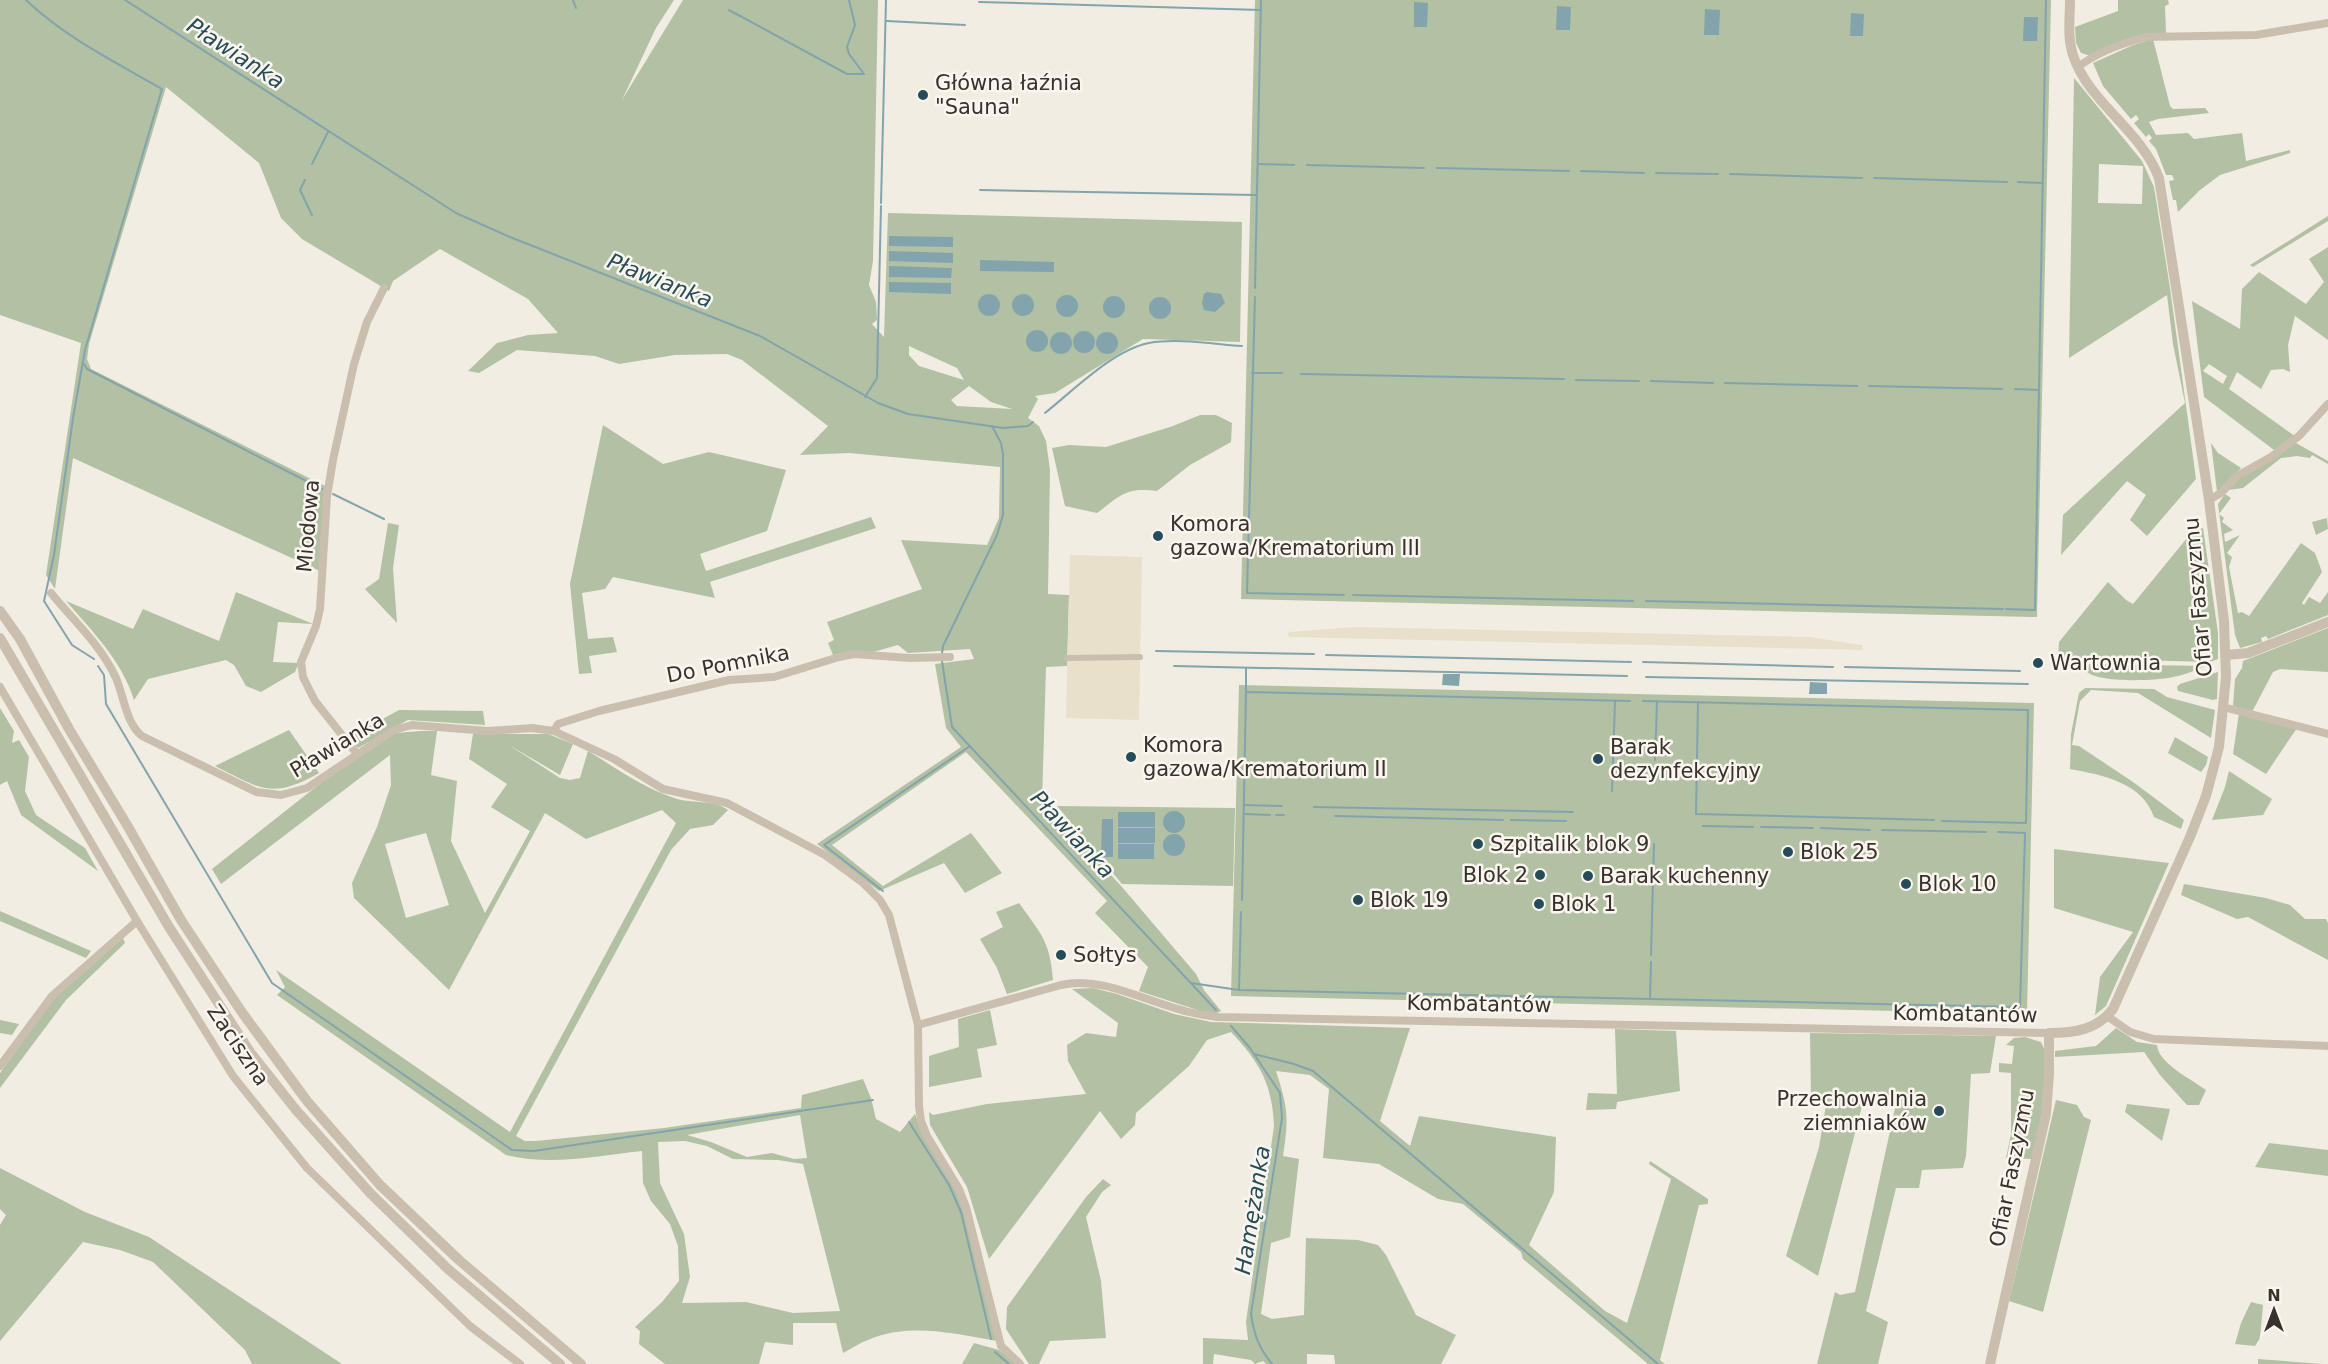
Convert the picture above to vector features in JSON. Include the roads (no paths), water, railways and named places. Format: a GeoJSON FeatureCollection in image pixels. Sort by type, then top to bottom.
{"type":"FeatureCollection","features":[{"type":"Feature","properties":{"kind":"street","name":"Ofiar Faszyzmu"},"geometry":{"type":"LineString","coordinates":[[2070,0],[2070,42],[2078,67],[2098,96],[2147,153],[2159,178],[2209,500],[2226,655],[2219,747],[2206,796],[2113,1009],[2107,1016]]}},
{"type":"Feature","properties":{"kind":"street"},"geometry":{"type":"LineString","coordinates":[[2078,67],[2093,57],[2132,40],[2146,37],[2256,36],[2328,23]]}},
{"type":"Feature","properties":{"kind":"street","name":"Miodowa"},"geometry":{"type":"LineString","coordinates":[[357,754],[315,701],[303,676],[301,662],[316,626],[320,609],[327,496],[333,460],[357,354],[367,322],[384,288]]}},
{"type":"Feature","properties":{"kind":"street"},"geometry":{"type":"LineString","coordinates":[[2209,500],[2221,493],[2237,476],[2271,457],[2291,442],[2328,404]]}},
{"type":"Feature","properties":{"kind":"street","name":"Pławianka"},"geometry":{"type":"LineString","coordinates":[[51,593],[97,646],[115,676],[133,729],[142,736],[256,792],[280,795],[307,788],[394,730],[412,725],[488,731],[532,728],[554,731],[614,759],[663,789],[727,803],[825,855],[862,882],[880,900],[889,915],[918,1025],[921,1121],[927,1136],[959,1189],[966,1207],[1001,1346],[1020,1364]]}},
{"type":"Feature","properties":{"kind":"street"},"geometry":{"type":"LineString","coordinates":[[0,611],[20,639],[69,729],[181,921],[241,1011],[307,1101],[380,1185],[459,1260],[581,1364]]}},
{"type":"Feature","properties":{"kind":"street"},"geometry":{"type":"LineString","coordinates":[[2226,655],[2248,653],[2328,622]]}},
{"type":"Feature","properties":{"kind":"street"},"geometry":{"type":"LineString","coordinates":[[0,638],[169,927],[250,1052],[296,1110],[370,1193],[448,1269],[560,1364]]}},
{"type":"Feature","properties":{"kind":"street","name":"Do Pomnika"},"geometry":{"type":"LineString","coordinates":[[554,731],[558,724],[599,711],[729,680],[774,677],[854,654],[910,658],[950,657]]}},
{"type":"Feature","properties":{"kind":"street"},"geometry":{"type":"LineString","coordinates":[[1067,658],[1140,657]]}},
{"type":"Feature","properties":{"kind":"street","name":"Zaciszna"},"geometry":{"type":"LineString","coordinates":[[0,687],[137,921],[233,1076],[307,1167],[470,1326],[520,1364]]}},
{"type":"Feature","properties":{"kind":"street"},"geometry":{"type":"LineString","coordinates":[[2223,707],[2328,734]]}},
{"type":"Feature","properties":{"kind":"street"},"geometry":{"type":"LineString","coordinates":[[0,1066],[52,996],[137,921]]}},
{"type":"Feature","properties":{"kind":"street","name":"Kombatantów"},"geometry":{"type":"LineString","coordinates":[[918,1025],[1061,985],[1079,983],[1100,984],[1185,1011],[1227,1018],[2049,1033]]}},
{"type":"Feature","properties":{"kind":"street"},"geometry":{"type":"LineString","coordinates":[[2049,1033],[2071,1033],[2093,1026],[2107,1016],[2137,1036],[2154,1039],[2328,1046]]}},
{"type":"Feature","properties":{"kind":"street","name":"Ofiar Faszyzmu"},"geometry":{"type":"LineString","coordinates":[[1989,1364],[2046,1114],[2049,1033]]}},
{"type":"Feature","properties":{"kind":"water"},"geometry":{"type":"Polygon","coordinates":[[[1414,2],[1428,3],[1427,27],[1414,27],[1414,2]]]}},
{"type":"Feature","properties":{"kind":"water"},"geometry":{"type":"Polygon","coordinates":[[[1557,6],[1571,7],[1570,30],[1556,30],[1557,6]]]}},
{"type":"Feature","properties":{"kind":"water"},"geometry":{"type":"Polygon","coordinates":[[[1705,9],[1720,10],[1719,35],[1704,35],[1705,9]]]}},
{"type":"Feature","properties":{"kind":"water"},"geometry":{"type":"Polygon","coordinates":[[[1851,13],[1864,14],[1863,36],[1850,36],[1851,13]]]}},
{"type":"Feature","properties":{"kind":"water"},"geometry":{"type":"Polygon","coordinates":[[[2024,17],[2038,17],[2037,41],[2023,41],[2024,17]]]}},
{"type":"Feature","properties":{"kind":"water"},"geometry":{"type":"Polygon","coordinates":[[[889,236],[953,237],[953,247],[889,246],[889,236]]]}},
{"type":"Feature","properties":{"kind":"water"},"geometry":{"type":"Polygon","coordinates":[[[889,251],[953,253],[953,263],[889,261],[889,251]]]}},
{"type":"Feature","properties":{"kind":"water"},"geometry":{"type":"Polygon","coordinates":[[[980,260],[1054,262],[1054,272],[980,271],[980,260]]]}},
{"type":"Feature","properties":{"kind":"water"},"geometry":{"type":"Polygon","coordinates":[[[889,266],[952,268],[951,278],[889,277],[889,266]]]}},
{"type":"Feature","properties":{"kind":"water"},"geometry":{"type":"Polygon","coordinates":[[[889,282],[951,283],[951,294],[889,292],[889,282]]]}},
{"type":"Feature","properties":{"kind":"water"},"geometry":{"type":"Polygon","coordinates":[[[1207,292],[1221,294],[1225,303],[1215,312],[1204,310],[1202,303],[1204,294],[1207,292]]]}},
{"type":"Feature","properties":{"kind":"water"},"geometry":{"type":"Polygon","coordinates":[[[989,294],[997,297],[1000,305],[997,313],[989,316],[981,313],[978,305],[981,297],[989,294]]]}},
{"type":"Feature","properties":{"kind":"water"},"geometry":{"type":"Polygon","coordinates":[[[1023,294],[1031,297],[1034,305],[1031,313],[1023,316],[1015,313],[1012,305],[1015,297],[1023,294]]]}},
{"type":"Feature","properties":{"kind":"water"},"geometry":{"type":"Polygon","coordinates":[[[1067,295],[1075,298],[1078,306],[1075,314],[1067,317],[1059,314],[1056,306],[1059,298],[1067,295]]]}},
{"type":"Feature","properties":{"kind":"water"},"geometry":{"type":"Polygon","coordinates":[[[1114,296],[1122,299],[1125,307],[1122,315],[1114,318],[1106,315],[1103,307],[1106,299],[1114,296]]]}},
{"type":"Feature","properties":{"kind":"water"},"geometry":{"type":"Polygon","coordinates":[[[1160,297],[1168,300],[1171,308],[1168,316],[1160,319],[1152,316],[1149,308],[1152,300],[1160,297]]]}},
{"type":"Feature","properties":{"kind":"water"},"geometry":{"type":"Polygon","coordinates":[[[1037,330],[1045,333],[1048,341],[1045,349],[1037,352],[1029,349],[1026,341],[1029,333],[1037,330]]]}},
{"type":"Feature","properties":{"kind":"water"},"geometry":{"type":"Polygon","coordinates":[[[1084,331],[1092,334],[1095,342],[1092,350],[1084,353],[1076,350],[1073,342],[1076,334],[1084,331]]]}},
{"type":"Feature","properties":{"kind":"water"},"geometry":{"type":"Polygon","coordinates":[[[1061,332],[1069,335],[1072,343],[1069,351],[1061,354],[1053,351],[1050,343],[1053,335],[1061,332]]]}},
{"type":"Feature","properties":{"kind":"water"},"geometry":{"type":"Polygon","coordinates":[[[1107,332],[1115,335],[1118,343],[1115,351],[1107,354],[1099,351],[1096,343],[1099,335],[1107,332]]]}},
{"type":"Feature","properties":{"kind":"water"},"geometry":{"type":"Polygon","coordinates":[[[1443,674],[1460,674],[1459,686],[1442,685],[1443,674]]]}},
{"type":"Feature","properties":{"kind":"water"},"geometry":{"type":"Polygon","coordinates":[[[1810,682],[1827,683],[1827,694],[1809,694],[1810,682]]]}},
{"type":"Feature","properties":{"kind":"water"},"geometry":{"type":"Polygon","coordinates":[[[1168,762],[1183,763],[1183,772],[1167,771],[1168,762]]]}},
{"type":"Feature","properties":{"kind":"water"},"geometry":{"type":"Polygon","coordinates":[[[1174,811],[1184,818],[1185,822],[1178,832],[1174,833],[1164,826],[1163,822],[1170,812],[1174,811]]]}},
{"type":"Feature","properties":{"kind":"water"},"geometry":{"type":"Polygon","coordinates":[[[1118,812],[1155,812],[1155,827],[1118,827],[1118,812]]]}},
{"type":"Feature","properties":{"kind":"water"},"geometry":{"type":"Polygon","coordinates":[[[1102,819],[1113,819],[1113,857],[1101,857],[1102,819]]]}},
{"type":"Feature","properties":{"kind":"water"},"geometry":{"type":"Polygon","coordinates":[[[1118,828],[1155,828],[1155,843],[1118,843],[1118,828]]]}},
{"type":"Feature","properties":{"kind":"water"},"geometry":{"type":"Polygon","coordinates":[[[1174,834],[1184,841],[1185,845],[1178,855],[1174,856],[1164,849],[1163,845],[1170,835],[1174,834]]]}},
{"type":"Feature","properties":{"kind":"water"},"geometry":{"type":"Polygon","coordinates":[[[1118,844],[1154,844],[1154,859],[1118,859],[1118,844]]]}},
{"type":"Feature","properties":{"kind":"waterway"},"geometry":{"type":"LineString","coordinates":[[26,0],[74,38],[162,89],[85,350],[54,555],[44,601],[72,645],[94,659]]}},
{"type":"Feature","properties":{"kind":"waterway","name":"Pławianka"},"geometry":{"type":"LineString","coordinates":[[125,0],[456,213],[510,237],[760,336],[878,403],[908,414],[1003,428],[1028,426],[1033,422]]}},
{"type":"Feature","properties":{"kind":"waterway"},"geometry":{"type":"LineString","coordinates":[[573,0],[576,8]]}},
{"type":"Feature","properties":{"kind":"waterway"},"geometry":{"type":"LineString","coordinates":[[729,10],[847,74],[864,74],[849,54],[847,47],[855,25],[849,0]]}},
{"type":"Feature","properties":{"kind":"waterway"},"geometry":{"type":"LineString","coordinates":[[881,203],[886,0]]}},
{"type":"Feature","properties":{"kind":"waterway"},"geometry":{"type":"LineString","coordinates":[[1255,288],[1261,0]]}},
{"type":"Feature","properties":{"kind":"waterway"},"geometry":{"type":"LineString","coordinates":[[2006,609],[2035,610],[2046,0]]}},
{"type":"Feature","properties":{"kind":"waterway"},"geometry":{"type":"LineString","coordinates":[[979,2],[1261,10]]}},
{"type":"Feature","properties":{"kind":"waterway"},"geometry":{"type":"LineString","coordinates":[[887,21],[965,25]]}},
{"type":"Feature","properties":{"kind":"waterway"},"geometry":{"type":"LineString","coordinates":[[312,164],[328,132]]}},
{"type":"Feature","properties":{"kind":"waterway"},"geometry":{"type":"LineString","coordinates":[[1258,164],[1294,165]]}},
{"type":"Feature","properties":{"kind":"waterway"},"geometry":{"type":"LineString","coordinates":[[1307,165],[1424,168]]}},
{"type":"Feature","properties":{"kind":"waterway"},"geometry":{"type":"LineString","coordinates":[[1437,168],[1569,171]]}},
{"type":"Feature","properties":{"kind":"waterway"},"geometry":{"type":"LineString","coordinates":[[1581,171],[1644,173]]}},
{"type":"Feature","properties":{"kind":"waterway"},"geometry":{"type":"LineString","coordinates":[[1656,173],[1718,174]]}},
{"type":"Feature","properties":{"kind":"waterway"},"geometry":{"type":"LineString","coordinates":[[1730,174],[1862,178]]}},
{"type":"Feature","properties":{"kind":"waterway"},"geometry":{"type":"LineString","coordinates":[[1874,178],[2007,182]]}},
{"type":"Feature","properties":{"kind":"waterway"},"geometry":{"type":"LineString","coordinates":[[305,180],[300,190],[312,215]]}},
{"type":"Feature","properties":{"kind":"waterway"},"geometry":{"type":"LineString","coordinates":[[2018,182],[2042,183]]}},
{"type":"Feature","properties":{"kind":"waterway"},"geometry":{"type":"LineString","coordinates":[[980,190],[1256,195]]}},
{"type":"Feature","properties":{"kind":"waterway"},"geometry":{"type":"LineString","coordinates":[[865,397],[877,378],[881,206]]}},
{"type":"Feature","properties":{"kind":"waterway"},"geometry":{"type":"LineString","coordinates":[[1255,297],[1247,593],[1344,595]]}},
{"type":"Feature","properties":{"kind":"waterway"},"geometry":{"type":"LineString","coordinates":[[1045,413],[1094,372],[1135,347],[1171,341],[1242,346]]}},
{"type":"Feature","properties":{"kind":"waterway"},"geometry":{"type":"LineString","coordinates":[[84,364],[87,369],[322,489]]}},
{"type":"Feature","properties":{"kind":"waterway"},"geometry":{"type":"LineString","coordinates":[[1252,373],[1282,373]]}},
{"type":"Feature","properties":{"kind":"waterway"},"geometry":{"type":"LineString","coordinates":[[1301,374],[1564,379]]}},
{"type":"Feature","properties":{"kind":"waterway"},"geometry":{"type":"LineString","coordinates":[[1576,380],[1639,381]]}},
{"type":"Feature","properties":{"kind":"waterway"},"geometry":{"type":"LineString","coordinates":[[1651,381],[1713,383]]}},
{"type":"Feature","properties":{"kind":"waterway"},"geometry":{"type":"LineString","coordinates":[[1725,383],[1857,386]]}},
{"type":"Feature","properties":{"kind":"waterway"},"geometry":{"type":"LineString","coordinates":[[1869,386],[2002,389]]}},
{"type":"Feature","properties":{"kind":"waterway"},"geometry":{"type":"LineString","coordinates":[[2015,389],[2038,390]]}},
{"type":"Feature","properties":{"kind":"waterway","name":"Pławianka"},"geometry":{"type":"LineString","coordinates":[[942,653],[943,646],[997,535],[1003,515],[1003,454],[1001,443],[992,426]]}},
{"type":"Feature","properties":{"kind":"waterway"},"geometry":{"type":"LineString","coordinates":[[333,494],[384,519]]}},
{"type":"Feature","properties":{"kind":"waterway"},"geometry":{"type":"LineString","coordinates":[[1353,595],[1633,601]]}},
{"type":"Feature","properties":{"kind":"waterway"},"geometry":{"type":"LineString","coordinates":[[1646,601],[2003,609]]}},
{"type":"Feature","properties":{"kind":"waterway"},"geometry":{"type":"LineString","coordinates":[[1156,651],[1314,654]]}},
{"type":"Feature","properties":{"kind":"waterway"},"geometry":{"type":"LineString","coordinates":[[1326,655],[1631,662]]}},
{"type":"Feature","properties":{"kind":"waterway","name":"Pławianka"},"geometry":{"type":"LineString","coordinates":[[942,661],[952,727],[1216,1010]]}},
{"type":"Feature","properties":{"kind":"waterway"},"geometry":{"type":"LineString","coordinates":[[1643,662],[1833,667]]}},
{"type":"Feature","properties":{"kind":"waterway"},"geometry":{"type":"LineString","coordinates":[[98,666],[104,675],[106,704],[272,983],[512,1150],[534,1151],[873,1100]]}},
{"type":"Feature","properties":{"kind":"waterway"},"geometry":{"type":"LineString","coordinates":[[1174,666],[1627,676]]}},
{"type":"Feature","properties":{"kind":"waterway"},"geometry":{"type":"LineString","coordinates":[[1845,667],[2020,671]]}},
{"type":"Feature","properties":{"kind":"waterway"},"geometry":{"type":"LineString","coordinates":[[1246,669],[1246,692]]}},
{"type":"Feature","properties":{"kind":"waterway"},"geometry":{"type":"LineString","coordinates":[[1646,677],[2028,684]]}},
{"type":"Feature","properties":{"kind":"waterway"},"geometry":{"type":"LineString","coordinates":[[1242,900],[1246,692],[1630,701]]}},
{"type":"Feature","properties":{"kind":"waterway"},"geometry":{"type":"LineString","coordinates":[[1612,791],[1615,701]]}},
{"type":"Feature","properties":{"kind":"waterway"},"geometry":{"type":"LineString","coordinates":[[1643,701],[2028,710],[2026,823],[1942,821]]}},
{"type":"Feature","properties":{"kind":"waterway"},"geometry":{"type":"LineString","coordinates":[[1655,760],[1657,702]]}},
{"type":"Feature","properties":{"kind":"waterway"},"geometry":{"type":"LineString","coordinates":[[1698,702],[1696,814],[1934,820]]}},
{"type":"Feature","properties":{"kind":"waterway"},"geometry":{"type":"LineString","coordinates":[[883,891],[824,845],[970,746]]}},
{"type":"Feature","properties":{"kind":"waterway"},"geometry":{"type":"LineString","coordinates":[[1244,805],[1282,806]]}},
{"type":"Feature","properties":{"kind":"waterway"},"geometry":{"type":"LineString","coordinates":[[1314,807],[1573,812]]}},
{"type":"Feature","properties":{"kind":"waterway"},"geometry":{"type":"LineString","coordinates":[[1244,814],[1270,815]]}},
{"type":"Feature","properties":{"kind":"waterway"},"geometry":{"type":"LineString","coordinates":[[1276,815],[1284,815]]}},
{"type":"Feature","properties":{"kind":"waterway"},"geometry":{"type":"LineString","coordinates":[[1335,816],[1503,820]]}},
{"type":"Feature","properties":{"kind":"waterway"},"geometry":{"type":"LineString","coordinates":[[1511,820],[1566,821]]}},
{"type":"Feature","properties":{"kind":"waterway"},"geometry":{"type":"LineString","coordinates":[[1703,826],[1753,827]]}},
{"type":"Feature","properties":{"kind":"waterway"},"geometry":{"type":"LineString","coordinates":[[1761,827],[1813,828]]}},
{"type":"Feature","properties":{"kind":"waterway"},"geometry":{"type":"LineString","coordinates":[[1821,828],[1870,830]]}},
{"type":"Feature","properties":{"kind":"waterway"},"geometry":{"type":"LineString","coordinates":[[1882,830],[1986,832]]}},
{"type":"Feature","properties":{"kind":"waterway"},"geometry":{"type":"LineString","coordinates":[[1191,983],[1239,990],[2017,1007],[2020,1006],[2025,833],[1998,832]]}},
{"type":"Feature","properties":{"kind":"waterway"},"geometry":{"type":"LineString","coordinates":[[1651,955],[1654,844]]}},
{"type":"Feature","properties":{"kind":"waterway"},"geometry":{"type":"LineString","coordinates":[[1239,990],[1241,912]]}},
{"type":"Feature","properties":{"kind":"waterway"},"geometry":{"type":"LineString","coordinates":[[1650,998],[1651,962]]}},
{"type":"Feature","properties":{"kind":"waterway","name":"Hamężanka"},"geometry":{"type":"LineString","coordinates":[[1231,1026],[1250,1048],[1280,1093],[1282,1118],[1251,1314],[1258,1341],[1272,1364]]}},
{"type":"Feature","properties":{"kind":"waterway"},"geometry":{"type":"LineString","coordinates":[[1254,1054],[1313,1071],[1658,1364]]}},
{"type":"Feature","properties":{"kind":"waterway"},"geometry":{"type":"LineString","coordinates":[[909,1122],[949,1185],[961,1212],[991,1339]]}},
{"type":"Feature","properties":{"kind":"waterway"},"geometry":{"type":"LineString","coordinates":[[995,1352],[1009,1364]]}},
{"type":"Feature","properties":{"kind":"place","name":"Główna łaźnia \"Sauna\""},"geometry":{"type":"Point","coordinates":[923,95]}},
{"type":"Feature","properties":{"kind":"place","name":"Komora gazowa/Krematorium III"},"geometry":{"type":"Point","coordinates":[1158,536]}},
{"type":"Feature","properties":{"kind":"place","name":"Wartownia"},"geometry":{"type":"Point","coordinates":[2038,663]}},
{"type":"Feature","properties":{"kind":"place","name":"Komora gazowa/Krematorium II"},"geometry":{"type":"Point","coordinates":[1131,757]}},
{"type":"Feature","properties":{"kind":"place","name":"Barak dezynfekcyjny"},"geometry":{"type":"Point","coordinates":[1598,759]}},
{"type":"Feature","properties":{"kind":"place","name":"Szpitalik blok 9"},"geometry":{"type":"Point","coordinates":[1478,844]}},
{"type":"Feature","properties":{"kind":"place","name":"Blok 25"},"geometry":{"type":"Point","coordinates":[1788,852]}},
{"type":"Feature","properties":{"kind":"place","name":"Blok 2"},"geometry":{"type":"Point","coordinates":[1540,875]}},
{"type":"Feature","properties":{"kind":"place","name":"Barak kuchenny"},"geometry":{"type":"Point","coordinates":[1588,876]}},
{"type":"Feature","properties":{"kind":"place","name":"Blok 10"},"geometry":{"type":"Point","coordinates":[1906,884]}},
{"type":"Feature","properties":{"kind":"place","name":"Blok 19"},"geometry":{"type":"Point","coordinates":[1358,900]}},
{"type":"Feature","properties":{"kind":"place","name":"Blok 1"},"geometry":{"type":"Point","coordinates":[1539,904]}},
{"type":"Feature","properties":{"kind":"place","name":"Sołtys"},"geometry":{"type":"Point","coordinates":[1061,955]}},
{"type":"Feature","properties":{"kind":"place","name":"Przechowalnia ziemniaków"},"geometry":{"type":"Point","coordinates":[1939,1111]}}]}
